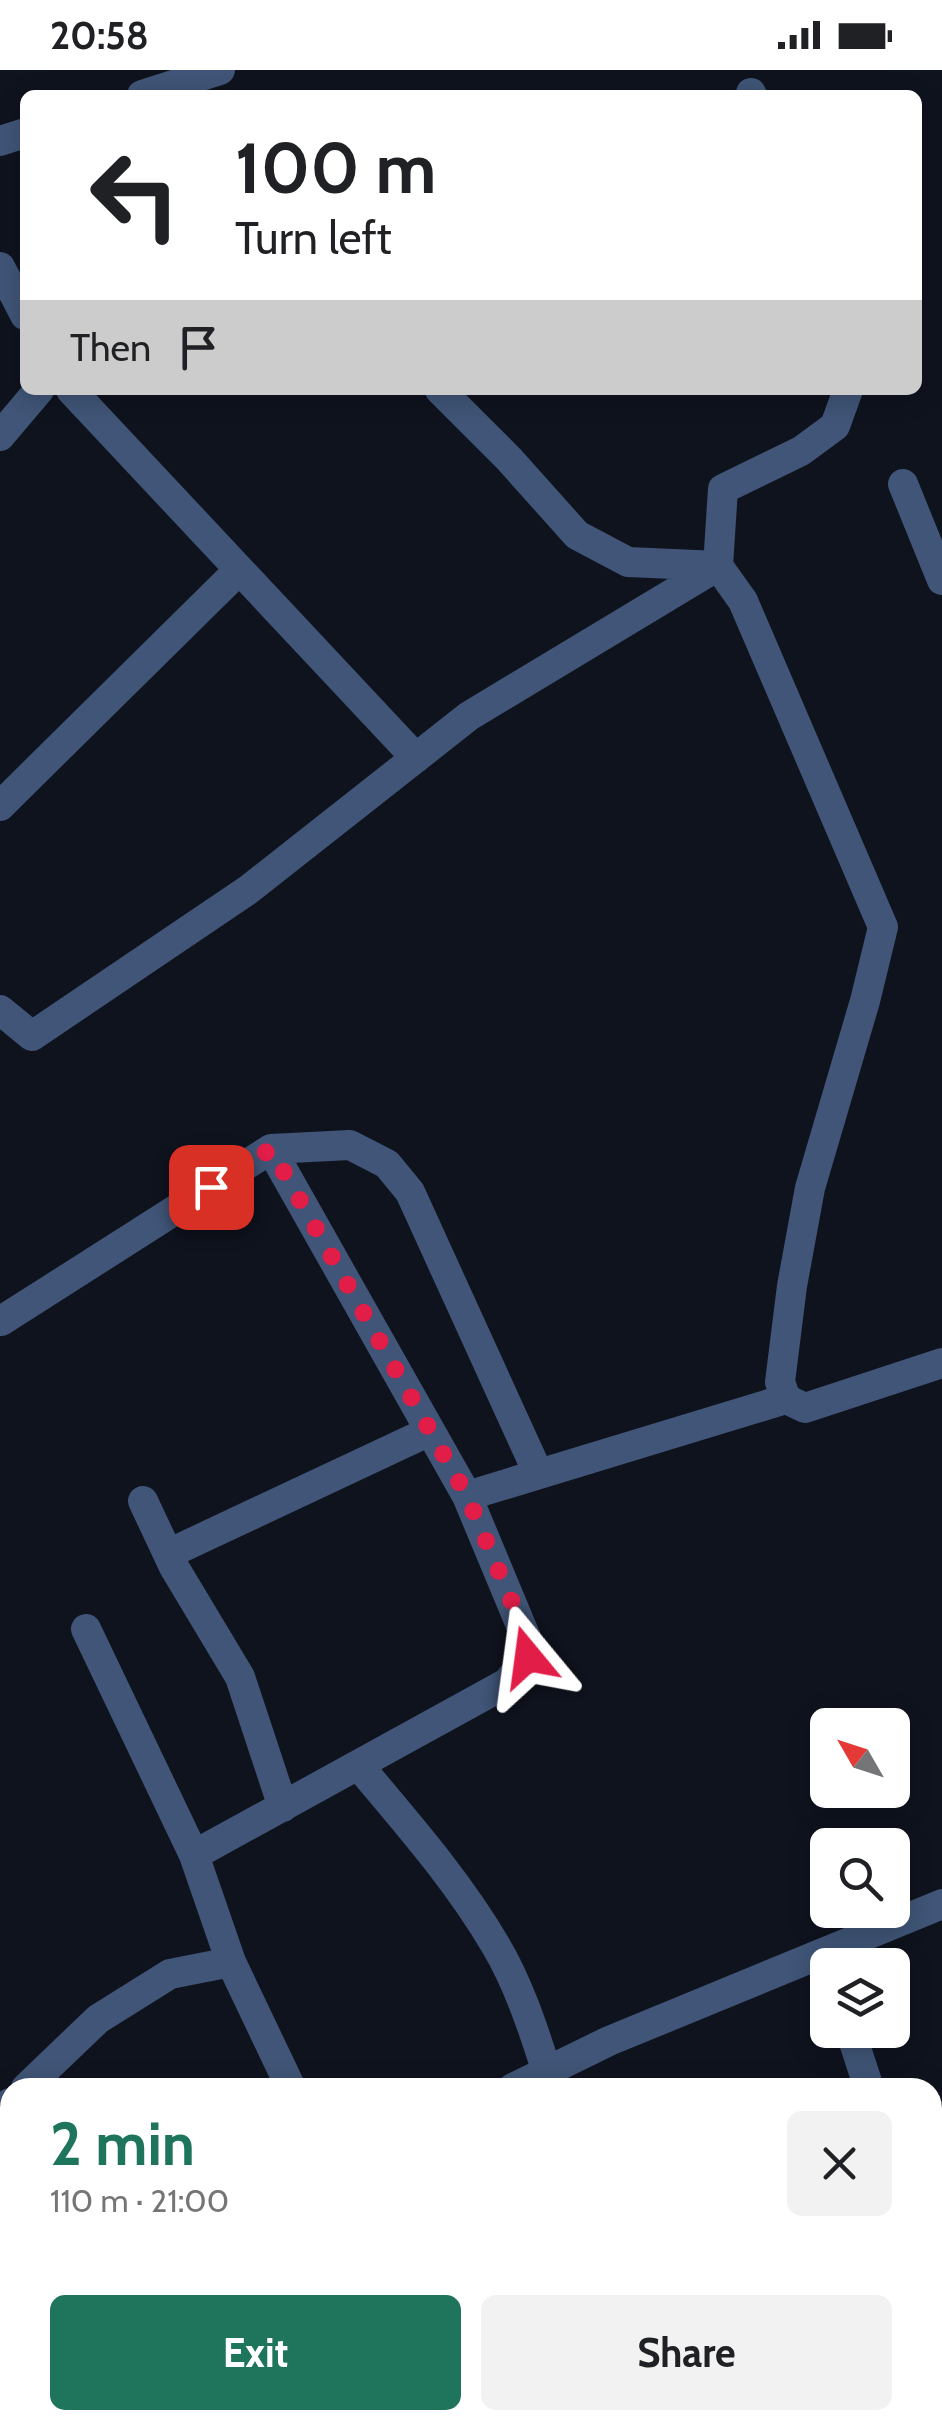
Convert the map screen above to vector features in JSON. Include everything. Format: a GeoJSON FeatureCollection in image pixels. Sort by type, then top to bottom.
{"type":"FeatureCollection","features":[{"type":"Feature","properties":{"kind":"street"},"geometry":{"type":"LineString","coordinates":[[158,90],[220,70]]}},
{"type":"Feature","properties":{"kind":"street"},"geometry":{"type":"LineString","coordinates":[[0,267],[20,305]]}},
{"type":"Feature","properties":{"kind":"street"},"geometry":{"type":"LineString","coordinates":[[0,436],[36,395]]}},
{"type":"Feature","properties":{"kind":"street"},"geometry":{"type":"LineString","coordinates":[[77,395],[416,758]]}},
{"type":"Feature","properties":{"kind":"street"},"geometry":{"type":"LineString","coordinates":[[445,395],[510,459],[577,535],[628,562],[718,566]]}},
{"type":"Feature","properties":{"kind":"street"},"geometry":{"type":"LineString","coordinates":[[786,1399],[780,1382],[810,1188],[883,928],[743,600],[718,566],[722,488],[801,451],[835,426],[846,395]]}},
{"type":"Feature","properties":{"kind":"street"},"geometry":{"type":"LineString","coordinates":[[903,484],[942,580]]}},
{"type":"Feature","properties":{"kind":"street"},"geometry":{"type":"LineString","coordinates":[[0,1010],[32,1036],[248,890],[468,716],[718,566]]}},
{"type":"Feature","properties":{"kind":"street"},"geometry":{"type":"LineString","coordinates":[[0,806],[238,571]]}},
{"type":"Feature","properties":{"kind":"street"},"geometry":{"type":"LineString","coordinates":[[1,1321],[271,1149],[350,1145],[387,1164],[410,1192],[538,1473]]}},
{"type":"Feature","properties":{"kind":"street"},"geometry":{"type":"LineString","coordinates":[[194,1855],[508,1682],[528,1657],[528,1640],[467,1496],[271,1149]]}},
{"type":"Feature","properties":{"kind":"street"},"geometry":{"type":"LineString","coordinates":[[467,1496],[786,1399],[804,1408],[942,1363]]}},
{"type":"Feature","properties":{"kind":"street"},"geometry":{"type":"LineString","coordinates":[[168,1554],[430,1430]]}},
{"type":"Feature","properties":{"kind":"street"},"geometry":{"type":"LineString","coordinates":[[142,1500],[168,1554],[240,1677],[283,1807]]}},
{"type":"Feature","properties":{"kind":"street"},"geometry":{"type":"LineString","coordinates":[[86,1629],[194,1855],[231,1962],[286,2078]]}},
{"type":"Feature","properties":{"kind":"street"},"geometry":{"type":"LineString","coordinates":[[359,1766],[416,1832],[497,1947],[533,2027],[546,2069]]}},
{"type":"Feature","properties":{"kind":"street"},"geometry":{"type":"LineString","coordinates":[[849,1948],[942,1904]]}},
{"type":"Feature","properties":{"kind":"street"},"geometry":{"type":"LineString","coordinates":[[36,2078],[98,2019],[170,1974],[231,1962]]}},
{"type":"Feature","properties":{"kind":"street"},"geometry":{"type":"LineString","coordinates":[[530,2078],[810,1965]]}},
{"type":"Feature","properties":{"kind":"street"},"geometry":{"type":"LineString","coordinates":[[856,2048],[866,2078]]}},
{"type":"Feature","properties":{"kind":"route"},"geometry":{"type":"LineString","coordinates":[[211,1187],[271,1149],[467,1496],[528,1640],[528,1657]]}}]}
